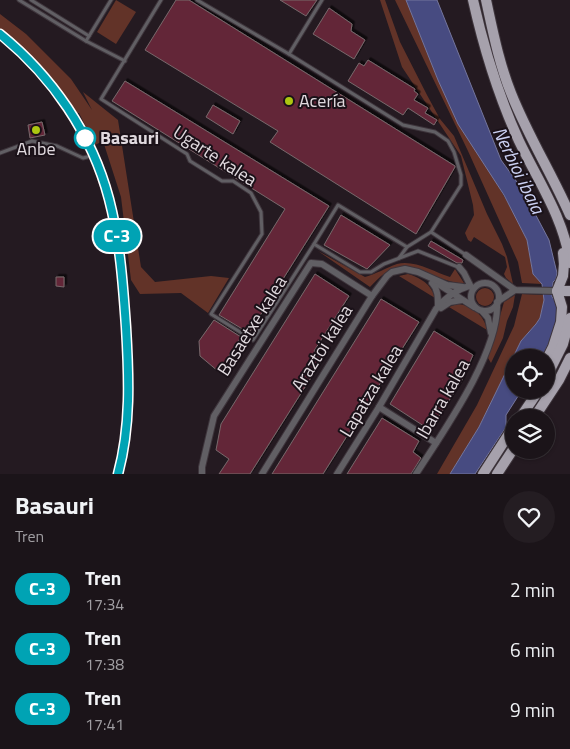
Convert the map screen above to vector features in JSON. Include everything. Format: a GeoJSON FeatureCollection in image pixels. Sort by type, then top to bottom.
{"type":"FeatureCollection","features":[{"type":"Feature","properties":{"kind":"main road"},"geometry":{"type":"LineString","coordinates":[[473,0],[487,60],[500,98],[561,225],[570,263]]}},
{"type":"Feature","properties":{"kind":"main road"},"geometry":{"type":"LineString","coordinates":[[486,0],[499,56],[511,94],[570,215]]}},
{"type":"Feature","properties":{"kind":"main road"},"geometry":{"type":"LineString","coordinates":[[510,120],[559,238],[564,264],[557,291],[562,307],[561,322],[552,349]]}},
{"type":"Feature","properties":{"kind":"main road"},"geometry":{"type":"LineString","coordinates":[[557,291],[569,291]]}},
{"type":"Feature","properties":{"kind":"main road"},"geometry":{"type":"LineString","coordinates":[[555,360],[563,344],[570,318]]}},
{"type":"Feature","properties":{"kind":"main road"},"geometry":{"type":"LineString","coordinates":[[545,403],[570,358]]}},
{"type":"Feature","properties":{"kind":"main road"},"geometry":{"type":"LineString","coordinates":[[541,409],[570,373]]}},
{"type":"Feature","properties":{"kind":"main road"},"geometry":{"type":"LineString","coordinates":[[483,474],[505,440]]}},
{"type":"Feature","properties":{"kind":"main road"},"geometry":{"type":"LineString","coordinates":[[497,474],[507,459]]}},
{"type":"Feature","properties":{"kind":"street"},"geometry":{"type":"LineString","coordinates":[[466,256],[512,289]]}},
{"type":"Feature","properties":{"kind":"street","name":"Basaetxe kalea"},"geometry":{"type":"LineString","coordinates":[[202,474],[214,416],[311,263],[322,264],[372,296]]}},
{"type":"Feature","properties":{"kind":"street"},"geometry":{"type":"LineString","coordinates":[[459,267],[464,273],[471,300],[475,307]]}},
{"type":"Feature","properties":{"kind":"street","name":"Araztoi kalea"},"geometry":{"type":"LineString","coordinates":[[262,474],[383,280],[392,272],[405,269],[426,276]]}},
{"type":"Feature","properties":{"kind":"street"},"geometry":{"type":"LineString","coordinates":[[426,276],[447,285],[468,287]]}},
{"type":"Feature","properties":{"kind":"street"},"geometry":{"type":"LineString","coordinates":[[426,276],[451,294],[482,311],[490,323],[491,336]]}},
{"type":"Feature","properties":{"kind":"street"},"geometry":{"type":"LineString","coordinates":[[426,276],[435,286],[438,295],[438,307]]}},
{"type":"Feature","properties":{"kind":"street"},"geometry":{"type":"LineString","coordinates":[[429,323],[438,307],[451,294],[468,287],[490,284],[512,289],[557,291]]}},
{"type":"Feature","properties":{"kind":"street"},"geometry":{"type":"LineString","coordinates":[[490,284],[498,294],[497,303]]}},
{"type":"Feature","properties":{"kind":"street"},"geometry":{"type":"LineString","coordinates":[[482,311],[491,310],[512,289]]}},
{"type":"Feature","properties":{"kind":"street"},"geometry":{"type":"LineString","coordinates":[[429,323],[446,304],[462,300]]}},
{"type":"Feature","properties":{"kind":"street","name":"Ibarra kalea"},"geometry":{"type":"LineString","coordinates":[[416,474],[470,386],[486,351],[496,321],[497,303]]}},
{"type":"Feature","properties":{"kind":"street","name":"Lapatza kalea"},"geometry":{"type":"LineString","coordinates":[[337,474],[429,323]]}},
{"type":"Feature","properties":{"kind":"street"},"geometry":{"type":"LineString","coordinates":[[379,407],[436,443]]}},
{"type":"Feature","properties":{"kind":"lane"},"geometry":{"type":"LineString","coordinates":[[19,0],[86,41],[125,61]]}},
{"type":"Feature","properties":{"kind":"lane"},"geometry":{"type":"LineString","coordinates":[[31,0],[89,36]]}},
{"type":"Feature","properties":{"kind":"lane"},"geometry":{"type":"LineString","coordinates":[[86,41],[111,0]]}},
{"type":"Feature","properties":{"kind":"lane","name":"Ugarte kalea"},"geometry":{"type":"LineString","coordinates":[[161,0],[101,100],[187,154],[190,161],[222,181],[233,181],[252,193],[261,212],[262,234],[211,314],[253,340],[338,205],[407,247]]}},
{"type":"Feature","properties":{"kind":"lane"},"geometry":{"type":"LineString","coordinates":[[198,0],[403,125],[435,132],[448,141],[454,152],[461,175],[461,185],[431,232],[407,247],[399,259]]}},
{"type":"Feature","properties":{"kind":"lane"},"geometry":{"type":"LineString","coordinates":[[289,54],[322,0]]}},
{"type":"Feature","properties":{"kind":"lane"},"geometry":{"type":"LineString","coordinates":[[0,153],[32,141],[57,146],[87,158]]}},
{"type":"Feature","properties":{"kind":"lane"},"geometry":{"type":"LineString","coordinates":[[431,232],[466,256]]}},
{"type":"Feature","properties":{"kind":"lane"},"geometry":{"type":"LineString","coordinates":[[314,244],[360,272],[371,272],[418,251],[459,267]]}},
{"type":"Feature","properties":{"kind":"shaded area"},"geometry":{"type":"Polygon","coordinates":[[[116,0],[136,12],[116,44],[97,32],[116,0]]]}},
{"type":"Feature","properties":{"kind":"shaded area"},"geometry":{"type":"Polygon","coordinates":[[[380,0],[385,0],[400,42],[440,119],[454,136],[487,214],[502,244],[513,284],[504,274],[507,267],[505,257],[474,237],[471,242],[468,240],[465,233],[474,215],[461,156],[402,67],[380,0]]]}},
{"type":"Feature","properties":{"kind":"shaded area"},"geometry":{"type":"Polygon","coordinates":[[[395,0],[406,0],[438,80],[517,219],[527,240],[533,274],[542,284],[522,283],[518,262],[468,151],[395,0]]]}},
{"type":"Feature","properties":{"kind":"shaded area"},"geometry":{"type":"Polygon","coordinates":[[[0,14],[26,34],[71,79],[92,110],[83,92],[118,120],[141,267],[155,282],[211,276],[229,278],[208,313],[181,293],[140,294],[131,280],[121,197],[103,141],[95,145],[79,113],[74,113],[54,83],[14,41],[0,31],[0,14]]]}},
{"type":"Feature","properties":{"kind":"shaded area"},"geometry":{"type":"Polygon","coordinates":[[[318,251],[365,277],[397,264],[410,263],[450,277],[455,269],[464,283],[454,282],[424,271],[405,267],[395,268],[385,273],[370,287],[318,251]]]}},
{"type":"Feature","properties":{"kind":"shaded area"},"geometry":{"type":"Polygon","coordinates":[[[408,274],[425,282],[435,298],[399,276],[408,274]]]}},
{"type":"Feature","properties":{"kind":"shaded area"},"geometry":{"type":"Polygon","coordinates":[[[485,288],[491,291],[494,297],[491,303],[485,306],[479,303],[476,297],[479,291],[485,288]]]}},
{"type":"Feature","properties":{"kind":"shaded area"},"geometry":{"type":"Polygon","coordinates":[[[522,294],[544,295],[540,318],[536,324],[521,341],[517,349],[505,349],[505,374],[479,427],[450,474],[437,474],[477,405],[514,326],[522,294]]]}},
{"type":"Feature","properties":{"kind":"shaded area"},"geometry":{"type":"Polygon","coordinates":[[[515,295],[503,338],[491,363],[488,358],[504,302],[515,295]]]}},
{"type":"Feature","properties":{"kind":"shaded area"},"geometry":{"type":"Polygon","coordinates":[[[457,304],[468,306],[480,315],[487,330],[449,307],[457,304]]]}},
{"type":"Feature","properties":{"kind":"water"},"geometry":{"type":"Polygon","coordinates":[[[406,0],[437,0],[501,160],[522,189],[549,240],[557,273],[556,279],[553,282],[552,297],[558,310],[555,327],[546,349],[517,349],[521,341],[540,318],[544,300],[542,284],[533,274],[527,240],[504,195],[458,124],[406,0]]]}},
{"type":"Feature","properties":{"kind":"water"},"geometry":{"type":"Polygon","coordinates":[[[505,374],[505,399],[516,399],[510,409],[505,409],[505,429],[475,474],[450,474],[479,427],[505,374]]]}},
{"type":"Feature","properties":{"kind":"building","name":"Acería"},"geometry":{"type":"Polygon","coordinates":[[[176,0],[189,0],[455,166],[416,234],[270,142],[278,131],[145,50],[176,0]]]}},
{"type":"Feature","properties":{"kind":"building"},"geometry":{"type":"Polygon","coordinates":[[[280,0],[317,0],[306,16],[280,0]]]}},
{"type":"Feature","properties":{"kind":"building"},"geometry":{"type":"Polygon","coordinates":[[[329,8],[352,24],[351,31],[365,40],[354,59],[313,34],[329,8]]]}},
{"type":"Feature","properties":{"kind":"building"},"geometry":{"type":"Polygon","coordinates":[[[368,60],[415,89],[414,91],[418,94],[414,100],[428,108],[425,113],[437,120],[434,125],[408,108],[403,115],[348,81],[359,63],[364,66],[368,60]]]}},
{"type":"Feature","properties":{"kind":"building"},"geometry":{"type":"Polygon","coordinates":[[[125,81],[329,206],[249,333],[219,315],[285,209],[112,101],[125,81]]]}},
{"type":"Feature","properties":{"kind":"building"},"geometry":{"type":"Polygon","coordinates":[[[213,105],[240,121],[233,134],[206,117],[213,105]]]}},
{"type":"Feature","properties":{"kind":"building","name":"Anbe"},"geometry":{"type":"Polygon","coordinates":[[[42,122],[45,135],[30,138],[28,125],[42,122]]]}},
{"type":"Feature","properties":{"kind":"building"},"geometry":{"type":"Polygon","coordinates":[[[341,215],[390,245],[367,269],[324,245],[341,215]]]}},
{"type":"Feature","properties":{"kind":"building"},"geometry":{"type":"Polygon","coordinates":[[[431,241],[463,260],[462,263],[457,263],[428,246],[431,241]]]}},
{"type":"Feature","properties":{"kind":"building"},"geometry":{"type":"Polygon","coordinates":[[[315,274],[349,296],[314,351],[324,357],[250,474],[219,474],[229,459],[216,450],[221,424],[315,274]]]}},
{"type":"Feature","properties":{"kind":"building"},"geometry":{"type":"Polygon","coordinates":[[[56,277],[64,277],[64,287],[56,286],[56,277]]]}},
{"type":"Feature","properties":{"kind":"building"},"geometry":{"type":"Polygon","coordinates":[[[381,299],[419,322],[323,474],[272,474],[381,299]]]}},
{"type":"Feature","properties":{"kind":"building"},"geometry":{"type":"Polygon","coordinates":[[[214,320],[241,337],[219,372],[200,356],[199,341],[214,320]]]}},
{"type":"Feature","properties":{"kind":"building"},"geometry":{"type":"Polygon","coordinates":[[[434,331],[473,355],[461,382],[430,430],[390,404],[434,331]]]}},
{"type":"Feature","properties":{"kind":"building"},"geometry":{"type":"Polygon","coordinates":[[[382,418],[419,441],[413,452],[421,458],[411,474],[347,474],[382,418]]]}},
{"type":"Feature","properties":{"kind":"railway"},"geometry":{"type":"LineString","coordinates":[[0,34],[33,64],[60,96],[81,130],[97,166],[108,203],[117,242],[128,364],[127,420],[118,474]]}},
{"type":"Feature","properties":{"kind":"train","name":"C-3"},"geometry":{"type":"LineString","coordinates":[[0,34],[30,61],[62,99],[92,151],[109,200],[119,247],[125,308],[129,385],[124,447],[118,474]]}},
{"type":"Feature","properties":{"kind":"place","name":"Acería"},"geometry":{"type":"Point","coordinates":[289,101]}},
{"type":"Feature","properties":{"kind":"place","name":"Anbe"},"geometry":{"type":"Point","coordinates":[36,130]}},
{"type":"Feature","properties":{"kind":"place","name":"Basauri"},"geometry":{"type":"Point","coordinates":[85,138]}},
{"type":"Feature","properties":{"kind":"water label","name":"Nerbioi ibaia"},"geometry":{"type":"Point","coordinates":[519,170]}}]}
